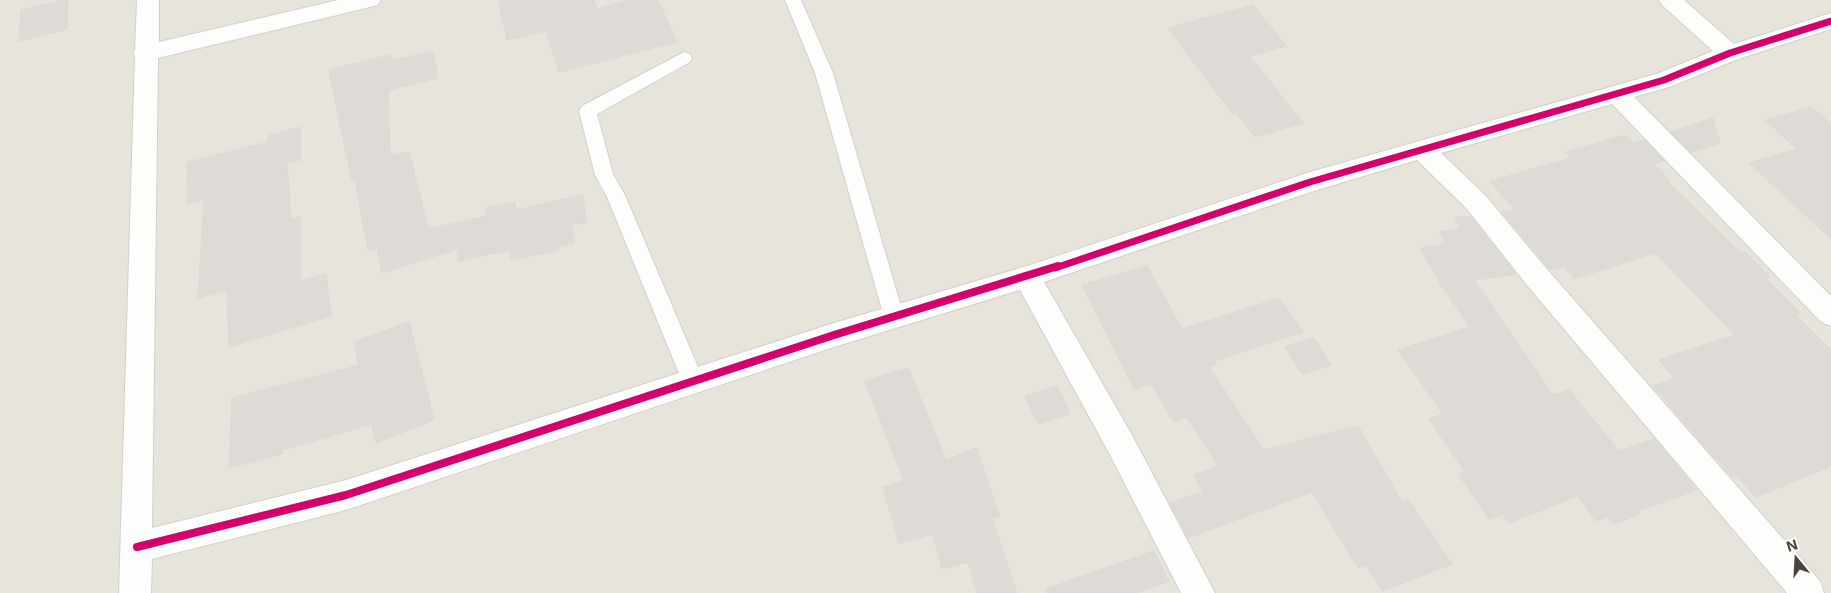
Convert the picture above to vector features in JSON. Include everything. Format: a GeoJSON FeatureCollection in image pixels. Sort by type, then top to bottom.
{"type":"FeatureCollection","features":[{"type":"Feature","properties":{"kind":"street"},"geometry":{"type":"LineString","coordinates":[[135,593],[145,53],[148,0]]}},
{"type":"Feature","properties":{"kind":"street"},"geometry":{"type":"LineString","coordinates":[[145,53],[370,0]]}},
{"type":"Feature","properties":{"kind":"street"},"geometry":{"type":"LineString","coordinates":[[1670,0],[1730,54]]}},
{"type":"Feature","properties":{"kind":"street"},"geometry":{"type":"LineString","coordinates":[[137,547],[346,495],[693,381],[1027,277],[1310,182],[1664,80],[1730,54],[1831,21]]}},
{"type":"Feature","properties":{"kind":"street"},"geometry":{"type":"LineString","coordinates":[[1616,93],[1831,314]]}},
{"type":"Feature","properties":{"kind":"street"},"geometry":{"type":"LineString","coordinates":[[1422,150],[1476,202],[1536,276],[1808,593]]}},
{"type":"Feature","properties":{"kind":"street"},"geometry":{"type":"LineString","coordinates":[[1027,277],[1121,445],[1199,593]]}},
{"type":"Feature","properties":{"kind":"lane"},"geometry":{"type":"LineString","coordinates":[[793,0],[824,72],[894,317]]}},
{"type":"Feature","properties":{"kind":"lane"},"geometry":{"type":"LineString","coordinates":[[684,58],[588,111],[604,175],[616,195],[693,381]]}},
{"type":"Feature","properties":{"kind":"shaded area"},"geometry":{"type":"Polygon","coordinates":[[[0,0],[1831,0],[1831,593],[0,593],[0,0]]]}},
{"type":"Feature","properties":{"kind":"building"},"geometry":{"type":"Polygon","coordinates":[[[68,0],[67,29],[19,41],[21,10],[68,0]]]}},
{"type":"Feature","properties":{"kind":"building"},"geometry":{"type":"Polygon","coordinates":[[[498,0],[594,0],[597,9],[628,0],[658,0],[677,42],[559,72],[546,31],[507,40],[498,0]]]}},
{"type":"Feature","properties":{"kind":"building"},"geometry":{"type":"Polygon","coordinates":[[[1253,5],[1286,46],[1250,56],[1303,123],[1255,137],[1236,112],[1232,113],[1168,28],[1253,5]]]}},
{"type":"Feature","properties":{"kind":"building"},"geometry":{"type":"Polygon","coordinates":[[[433,51],[438,78],[389,90],[388,93],[390,156],[409,152],[428,229],[487,216],[486,208],[515,202],[516,210],[583,195],[586,222],[572,225],[574,243],[558,247],[559,250],[511,260],[510,250],[458,261],[458,249],[382,273],[377,248],[368,250],[355,180],[352,181],[329,70],[390,55],[391,61],[433,51]]]}},
{"type":"Feature","properties":{"kind":"building"},"geometry":{"type":"Polygon","coordinates":[[[1812,107],[1831,124],[1831,239],[1749,163],[1797,149],[1765,120],[1812,107]]]}},
{"type":"Feature","properties":{"kind":"building"},"geometry":{"type":"Polygon","coordinates":[[[1713,118],[1720,143],[1691,152],[1671,132],[1713,118]]]}},
{"type":"Feature","properties":{"kind":"building"},"geometry":{"type":"Polygon","coordinates":[[[300,127],[300,160],[287,163],[291,219],[301,217],[301,281],[326,274],[331,316],[229,347],[227,290],[198,298],[204,200],[187,204],[188,162],[268,142],[268,136],[300,127]]]}},
{"type":"Feature","properties":{"kind":"building"},"geometry":{"type":"Polygon","coordinates":[[[1625,135],[1633,144],[1644,140],[1664,161],[1654,164],[1671,182],[1668,182],[1741,253],[1745,252],[1770,277],[1766,278],[1801,313],[1796,315],[1831,350],[1831,466],[1756,497],[1737,475],[1732,477],[1653,386],[1675,379],[1659,360],[1735,335],[1655,253],[1574,279],[1564,267],[1550,269],[1502,212],[1515,210],[1490,181],[1571,158],[1566,152],[1625,135]]]}},
{"type":"Feature","properties":{"kind":"building"},"geometry":{"type":"Polygon","coordinates":[[[1470,216],[1516,274],[1474,280],[1553,395],[1569,390],[1619,451],[1654,439],[1697,490],[1637,511],[1640,514],[1614,524],[1608,517],[1596,521],[1578,496],[1509,523],[1503,514],[1489,519],[1458,474],[1465,472],[1429,419],[1443,414],[1398,350],[1470,327],[1441,285],[1420,248],[1446,244],[1439,232],[1461,229],[1454,218],[1470,216]]]}},
{"type":"Feature","properties":{"kind":"building"},"geometry":{"type":"Polygon","coordinates":[[[1147,266],[1182,329],[1279,298],[1303,332],[1214,361],[1216,364],[1209,367],[1264,450],[1358,426],[1402,502],[1408,500],[1452,564],[1382,591],[1366,565],[1358,568],[1312,492],[1188,538],[1170,503],[1203,492],[1194,475],[1218,466],[1187,417],[1174,422],[1151,384],[1134,389],[1082,285],[1147,266]]]}},
{"type":"Feature","properties":{"kind":"building"},"geometry":{"type":"Polygon","coordinates":[[[409,322],[434,420],[376,443],[372,424],[282,450],[282,454],[229,468],[232,398],[359,365],[354,342],[409,322]]]}},
{"type":"Feature","properties":{"kind":"building"},"geometry":{"type":"Polygon","coordinates":[[[1314,338],[1331,365],[1302,374],[1285,347],[1314,338]]]}},
{"type":"Feature","properties":{"kind":"building"},"geometry":{"type":"Polygon","coordinates":[[[908,368],[946,460],[976,448],[1000,516],[992,518],[1017,593],[977,593],[968,562],[942,569],[933,534],[899,543],[883,487],[904,481],[865,381],[908,368]]]}},
{"type":"Feature","properties":{"kind":"building"},"geometry":{"type":"Polygon","coordinates":[[[1057,386],[1070,414],[1038,424],[1025,396],[1057,386]]]}},
{"type":"Feature","properties":{"kind":"building"},"geometry":{"type":"Polygon","coordinates":[[[1154,551],[1169,581],[1135,593],[1047,593],[1046,589],[1154,551]]]}},
{"type":"Feature","properties":{"kind":"cycle path"},"geometry":{"type":"LineString","coordinates":[[137,547],[346,495],[834,335],[1027,277],[1310,182],[1664,80],[1730,53],[1831,21]]}}]}
